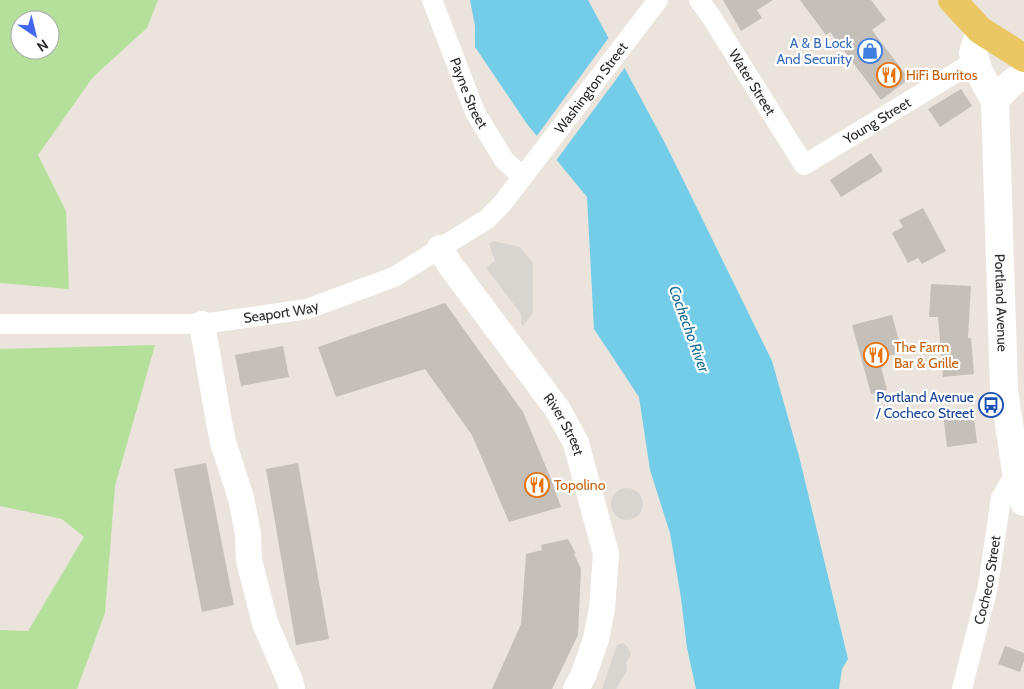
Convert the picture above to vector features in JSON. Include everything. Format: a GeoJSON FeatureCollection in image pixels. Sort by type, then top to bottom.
{"type":"FeatureCollection","features":[{"type":"Feature","properties":{"kind":"main road"},"geometry":{"type":"LineString","coordinates":[[952,0],[980,30],[1024,58]]}},
{"type":"Feature","properties":{"kind":"main road","name":"Portland Avenue"},"geometry":{"type":"LineString","coordinates":[[980,30],[973,52],[978,72],[995,101],[1004,390],[1016,472],[1024,502]]}},
{"type":"Feature","properties":{"kind":"main road"},"geometry":{"type":"LineString","coordinates":[[995,101],[1014,80],[1024,76]]}},
{"type":"Feature","properties":{"kind":"street","name":"Payne Street"},"geometry":{"type":"LineString","coordinates":[[432,0],[475,112],[504,160],[522,176]]}},
{"type":"Feature","properties":{"kind":"street","name":"Washington Street"},"geometry":{"type":"LineString","coordinates":[[522,176],[658,0]]}},
{"type":"Feature","properties":{"kind":"street","name":"Water Street"},"geometry":{"type":"LineString","coordinates":[[699,0],[804,165]]}},
{"type":"Feature","properties":{"kind":"street","name":"Young Street"},"geometry":{"type":"LineString","coordinates":[[804,165],[976,61]]}},
{"type":"Feature","properties":{"kind":"street","name":"Seaport Way"},"geometry":{"type":"LineString","coordinates":[[0,324],[202,324],[307,309],[394,277],[487,219],[502,204],[522,176]]}},
{"type":"Feature","properties":{"kind":"street","name":"River Street"},"geometry":{"type":"LineString","coordinates":[[440,248],[450,265],[558,410],[576,443],[606,554],[602,608],[597,631],[584,674],[576,689]]}},
{"type":"Feature","properties":{"kind":"street"},"geometry":{"type":"LineString","coordinates":[[202,324],[218,422],[241,498],[248,534],[249,560],[265,623],[292,689]]}},
{"type":"Feature","properties":{"kind":"street","name":"Cocheco Street"},"geometry":{"type":"LineString","coordinates":[[962,689],[988,586],[1002,498],[1016,472]]}},
{"type":"Feature","properties":{"kind":"green space"},"geometry":{"type":"Polygon","coordinates":[[[0,0],[158,0],[147,28],[93,77],[38,155],[66,211],[69,289],[0,283],[0,0]]]}},
{"type":"Feature","properties":{"kind":"green space"},"geometry":{"type":"Polygon","coordinates":[[[155,345],[115,486],[105,613],[77,689],[0,689],[0,630],[28,631],[84,537],[62,519],[0,506],[0,349],[155,345]]]}},
{"type":"Feature","properties":{"kind":"shaded area"},"geometry":{"type":"Polygon","coordinates":[[[493,241],[520,247],[533,263],[533,313],[523,326],[521,314],[486,268],[495,261],[489,244],[493,241]]]}},
{"type":"Feature","properties":{"kind":"shaded area"},"geometry":{"type":"Polygon","coordinates":[[[627,488],[638,493],[643,504],[638,515],[627,520],[616,515],[611,504],[616,493],[627,488]]]}},
{"type":"Feature","properties":{"kind":"shaded area"},"geometry":{"type":"Polygon","coordinates":[[[623,643],[631,654],[626,663],[627,670],[616,689],[602,689],[617,645],[623,643]]]}},
{"type":"Feature","properties":{"kind":"water","name":"Cochecho River"},"geometry":{"type":"Polygon","coordinates":[[[470,0],[588,0],[667,147],[772,361],[799,456],[848,659],[842,669],[839,689],[696,689],[687,648],[670,533],[650,470],[639,397],[594,329],[587,197],[527,124],[475,47],[475,26],[470,0]]]}},
{"type":"Feature","properties":{"kind":"pier"},"geometry":{"type":"Polygon","coordinates":[[[610,36],[626,66],[555,162],[536,137],[610,36]]]}},
{"type":"Feature","properties":{"kind":"building"},"geometry":{"type":"Polygon","coordinates":[[[723,0],[773,0],[757,10],[762,18],[741,31],[723,0]]]}},
{"type":"Feature","properties":{"kind":"building"},"geometry":{"type":"Polygon","coordinates":[[[800,0],[871,0],[886,20],[872,30],[909,79],[881,100],[830,32],[826,35],[800,0]]]}},
{"type":"Feature","properties":{"kind":"building"},"geometry":{"type":"Polygon","coordinates":[[[961,89],[972,106],[940,127],[928,109],[961,89]]]}},
{"type":"Feature","properties":{"kind":"building"},"geometry":{"type":"Polygon","coordinates":[[[871,153],[883,171],[841,197],[830,180],[871,153]]]}},
{"type":"Feature","properties":{"kind":"building"},"geometry":{"type":"Polygon","coordinates":[[[923,208],[946,251],[922,264],[918,258],[908,263],[892,233],[903,227],[899,220],[923,208]]]}},
{"type":"Feature","properties":{"kind":"building"},"geometry":{"type":"Polygon","coordinates":[[[931,284],[971,286],[968,338],[971,338],[974,374],[943,377],[938,317],[929,317],[931,284]]]}},
{"type":"Feature","properties":{"kind":"building"},"geometry":{"type":"Polygon","coordinates":[[[445,303],[523,412],[561,507],[509,522],[472,435],[425,369],[336,397],[318,347],[445,303]]]}},
{"type":"Feature","properties":{"kind":"building","name":"The Farm Bar & Grille"},"geometry":{"type":"Polygon","coordinates":[[[892,315],[902,352],[879,359],[887,390],[871,394],[852,325],[892,315]]]}},
{"type":"Feature","properties":{"kind":"building"},"geometry":{"type":"Polygon","coordinates":[[[283,346],[289,377],[241,386],[235,355],[283,346]]]}},
{"type":"Feature","properties":{"kind":"building"},"geometry":{"type":"Polygon","coordinates":[[[973,409],[977,443],[947,447],[943,413],[973,409]]]}},
{"type":"Feature","properties":{"kind":"building"},"geometry":{"type":"Polygon","coordinates":[[[206,463],[234,605],[202,612],[174,469],[206,463]]]}},
{"type":"Feature","properties":{"kind":"building"},"geometry":{"type":"Polygon","coordinates":[[[298,463],[329,639],[296,645],[266,469],[298,463]]]}},
{"type":"Feature","properties":{"kind":"building"},"geometry":{"type":"Polygon","coordinates":[[[568,539],[581,569],[578,635],[552,689],[492,689],[521,624],[526,554],[542,550],[541,545],[568,539]]]}},
{"type":"Feature","properties":{"kind":"building"},"geometry":{"type":"Polygon","coordinates":[[[1005,646],[1024,653],[1024,661],[1020,672],[998,664],[1005,646]]]}},
{"type":"Feature","properties":{"kind":"place","name":"A & B Lock And Security"},"geometry":{"type":"Point","coordinates":[870,51]}},
{"type":"Feature","properties":{"kind":"place","name":"HiFi Burritos"},"geometry":{"type":"Point","coordinates":[889,75]}},
{"type":"Feature","properties":{"kind":"place","name":"The Farm Bar & Grille"},"geometry":{"type":"Point","coordinates":[876,355]}},
{"type":"Feature","properties":{"kind":"place","name":"Portland Avenue / Cocheco Street"},"geometry":{"type":"Point","coordinates":[991,405]}},
{"type":"Feature","properties":{"kind":"place","name":"Topolino"},"geometry":{"type":"Point","coordinates":[537,485]}}]}
